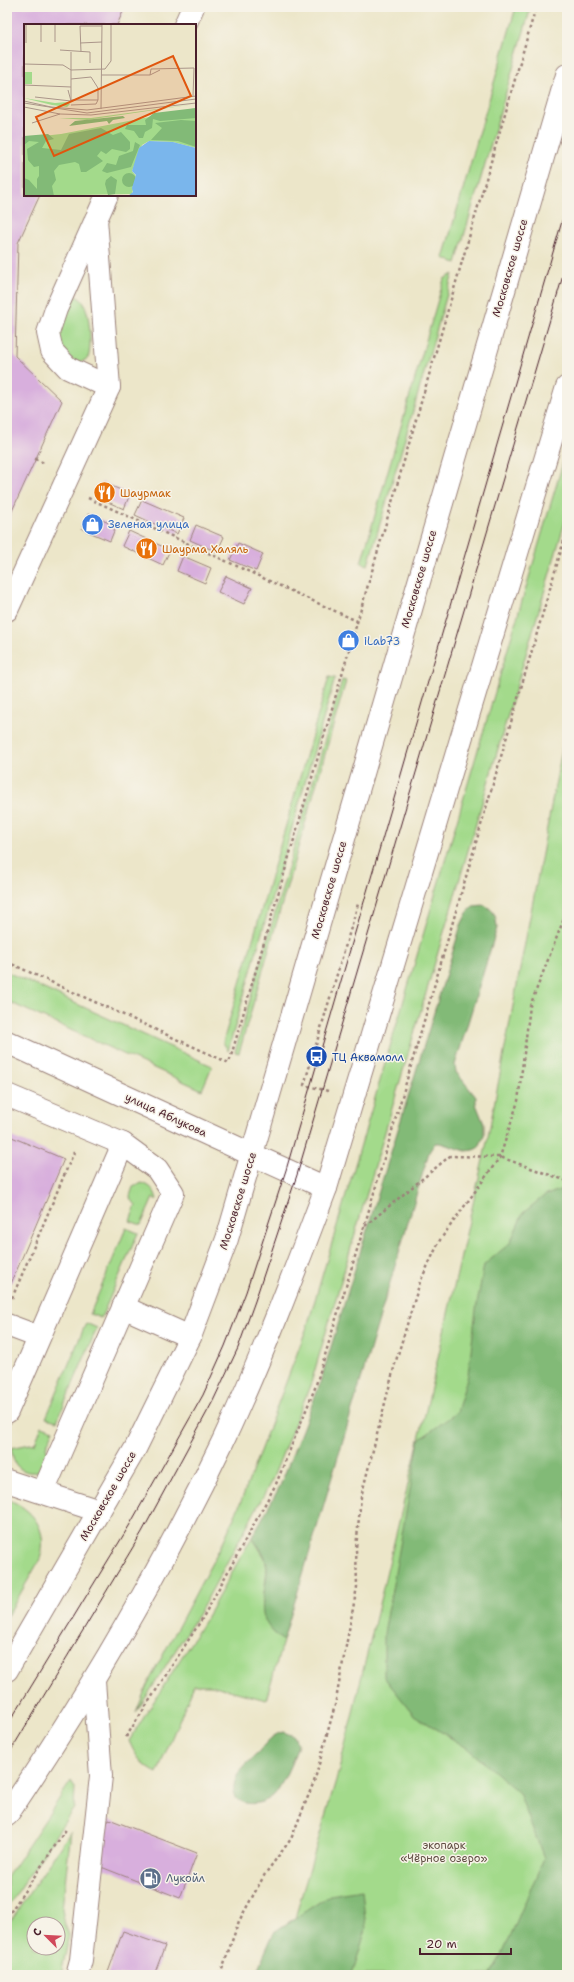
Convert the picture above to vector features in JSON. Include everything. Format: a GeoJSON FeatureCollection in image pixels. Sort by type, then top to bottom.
{"type":"FeatureCollection","features":[{"type":"Feature","properties":{"kind":"main road"},"geometry":{"type":"LineString","coordinates":[[185,24],[193,7]]}},
{"type":"Feature","properties":{"kind":"main road","name":"Московское шоссе"},"geometry":{"type":"LineString","coordinates":[[7,1670],[135,1449],[190,1337],[227,1238],[253,1155],[567,75]]}},
{"type":"Feature","properties":{"kind":"main road"},"geometry":{"type":"LineString","coordinates":[[107,196],[56,309],[48,333],[52,351],[68,368],[109,387]]}},
{"type":"Feature","properties":{"kind":"main road"},"geometry":{"type":"LineString","coordinates":[[7,610],[109,387],[96,219]]}},
{"type":"Feature","properties":{"kind":"main road"},"geometry":{"type":"LineString","coordinates":[[7,1815],[94,1681],[162,1563],[223,1441],[278,1316],[326,1188],[567,387]]}},
{"type":"Feature","properties":{"kind":"main road","name":"улица Аблукова"},"geometry":{"type":"LineString","coordinates":[[7,1042],[326,1188]]}},
{"type":"Feature","properties":{"kind":"main road"},"geometry":{"type":"LineString","coordinates":[[7,1095],[123,1144],[157,1169],[173,1193],[43,1492]]}},
{"type":"Feature","properties":{"kind":"main road"},"geometry":{"type":"LineString","coordinates":[[7,1412],[123,1144]]}},
{"type":"Feature","properties":{"kind":"main road"},"geometry":{"type":"LineString","coordinates":[[123,1307],[190,1337]]}},
{"type":"Feature","properties":{"kind":"main road"},"geometry":{"type":"LineString","coordinates":[[7,1325],[39,1337]]}},
{"type":"Feature","properties":{"kind":"main road"},"geometry":{"type":"LineString","coordinates":[[7,1481],[99,1511]]}},
{"type":"Feature","properties":{"kind":"main road"},"geometry":{"type":"LineString","coordinates":[[77,1975],[81,1960],[101,1776],[94,1681]]}},
{"type":"Feature","properties":{"kind":"path"},"geometry":{"type":"LineString","coordinates":[[7,962],[229,1063],[356,621],[536,7]]}},
{"type":"Feature","properties":{"kind":"path"},"geometry":{"type":"LineString","coordinates":[[35,459],[48,465]]}},
{"type":"Feature","properties":{"kind":"path"},"geometry":{"type":"LineString","coordinates":[[64,487],[356,621]]}},
{"type":"Feature","properties":{"kind":"path"},"geometry":{"type":"LineString","coordinates":[[328,1091],[304,1085],[358,904]]}},
{"type":"Feature","properties":{"kind":"path"},"geometry":{"type":"LineString","coordinates":[[220,1975],[239,1921],[265,1874],[290,1839],[315,1779],[335,1705],[357,1587],[356,1548],[361,1497],[395,1364],[420,1282],[440,1240],[500,1157],[518,1101],[530,1006],[567,911]]}},
{"type":"Feature","properties":{"kind":"path"},"geometry":{"type":"LineString","coordinates":[[10,1302],[84,1128]]}},
{"type":"Feature","properties":{"kind":"path"},"geometry":{"type":"LineString","coordinates":[[364,1226],[450,1156],[500,1157],[567,1181]]}},
{"type":"Feature","properties":{"kind":"green space"},"geometry":{"type":"Polygon","coordinates":[[[516,7],[531,7],[456,263],[443,258],[516,7]]]}},
{"type":"Feature","properties":{"kind":"green space"},"geometry":{"type":"Polygon","coordinates":[[[453,274],[368,565],[361,563],[444,279],[453,274]]]}},
{"type":"Feature","properties":{"kind":"green space"},"geometry":{"type":"Polygon","coordinates":[[[74,296],[81,299],[84,304],[87,311],[89,324],[90,340],[88,358],[80,363],[58,352],[57,317],[74,296]]]}},
{"type":"Feature","properties":{"kind":"green space"},"geometry":{"type":"Polygon","coordinates":[[[567,449],[567,515],[311,1383],[272,1480],[201,1610],[136,1713],[147,1685],[224,1540],[240,1504],[307,1327],[567,449]]]}},
{"type":"Feature","properties":{"kind":"green space"},"geometry":{"type":"Polygon","coordinates":[[[329,677],[335,678],[228,1051],[223,1042],[329,677]]]}},
{"type":"Feature","properties":{"kind":"green space"},"geometry":{"type":"Polygon","coordinates":[[[342,680],[346,681],[239,1053],[235,1052],[342,680]]]}},
{"type":"Feature","properties":{"kind":"green space","name":"экопарк «Чёрное озеро»"},"geometry":{"type":"Polygon","coordinates":[[[567,723],[567,1975],[278,1975],[339,1770],[426,1410],[487,1142],[567,723]]]}},
{"type":"Feature","properties":{"kind":"green space"},"geometry":{"type":"Polygon","coordinates":[[[484,905],[493,912],[497,928],[455,1065],[456,1072],[476,1097],[476,1104],[484,1124],[484,1136],[479,1147],[474,1150],[466,1151],[440,1143],[435,1143],[429,1152],[283,1641],[270,1629],[265,1620],[263,1613],[263,1597],[267,1565],[263,1553],[252,1537],[280,1486],[318,1389],[461,925],[467,913],[473,906],[484,905]]]}},
{"type":"Feature","properties":{"kind":"green space"},"geometry":{"type":"Polygon","coordinates":[[[7,972],[212,1066],[202,1090],[7,1001],[7,972]]]}},
{"type":"Feature","properties":{"kind":"green space"},"geometry":{"type":"Polygon","coordinates":[[[142,1183],[152,1189],[157,1200],[153,1198],[141,1225],[130,1221],[136,1205],[131,1200],[130,1196],[133,1187],[142,1183]]]}},
{"type":"Feature","properties":{"kind":"green space"},"geometry":{"type":"Polygon","coordinates":[[[567,1187],[567,1975],[490,1975],[503,1953],[544,1858],[519,1793],[467,1748],[414,1715],[384,1677],[384,1634],[419,1440],[457,1412],[468,1375],[476,1310],[484,1265],[510,1243],[523,1213],[544,1196],[567,1187]]]}},
{"type":"Feature","properties":{"kind":"green space"},"geometry":{"type":"Polygon","coordinates":[[[126,1228],[138,1233],[101,1318],[90,1314],[126,1228]]]}},
{"type":"Feature","properties":{"kind":"green space"},"geometry":{"type":"Polygon","coordinates":[[[86,1323],[97,1328],[57,1421],[46,1418],[86,1323]]]}},
{"type":"Feature","properties":{"kind":"green space"},"geometry":{"type":"Polygon","coordinates":[[[42,1426],[54,1430],[46,1447],[48,1453],[46,1461],[42,1468],[36,1472],[24,1471],[15,1463],[11,1448],[35,1443],[42,1426]]]}},
{"type":"Feature","properties":{"kind":"green space"},"geometry":{"type":"Polygon","coordinates":[[[7,1499],[24,1509],[37,1522],[42,1539],[42,1549],[40,1559],[7,1617],[7,1499]]]}},
{"type":"Feature","properties":{"kind":"green space"},"geometry":{"type":"Polygon","coordinates":[[[252,1537],[265,1558],[267,1569],[263,1602],[273,1632],[283,1641],[266,1700],[211,1685],[194,1685],[157,1773],[147,1767],[140,1760],[129,1741],[205,1620],[252,1537]]]}},
{"type":"Feature","properties":{"kind":"green space"},"geometry":{"type":"Polygon","coordinates":[[[283,1732],[294,1736],[298,1745],[288,1771],[277,1791],[268,1799],[253,1804],[240,1801],[234,1790],[238,1773],[271,1738],[278,1733],[283,1732]]]}},
{"type":"Feature","properties":{"kind":"green space"},"geometry":{"type":"Polygon","coordinates":[[[71,1781],[75,1787],[74,1808],[7,1908],[7,1877],[71,1781]]]}},
{"type":"Feature","properties":{"kind":"green space"},"geometry":{"type":"Polygon","coordinates":[[[71,1831],[62,1909],[63,1916],[26,1916],[26,1956],[65,1956],[61,1975],[7,1975],[7,1926],[71,1831]]]}},
{"type":"Feature","properties":{"kind":"green space"},"geometry":{"type":"Polygon","coordinates":[[[362,1890],[366,1929],[352,1975],[255,1975],[274,1932],[330,1895],[362,1890]]]}},
{"type":"Feature","properties":{"kind":"green space"},"geometry":{"type":"Polygon","coordinates":[[[66,1928],[69,1935],[66,1950],[66,1928]]]}},
{"type":"Feature","properties":{"kind":"building"},"geometry":{"type":"Polygon","coordinates":[[[7,7],[125,7],[117,24],[24,24],[24,196],[40,196],[18,243],[15,356],[62,401],[7,522],[7,7]]]}},
{"type":"Feature","properties":{"kind":"building"},"geometry":{"type":"Polygon","coordinates":[[[102,482],[130,494],[124,509],[96,497],[102,482]]]}},
{"type":"Feature","properties":{"kind":"building"},"geometry":{"type":"Polygon","coordinates":[[[142,500],[184,518],[177,534],[135,515],[142,500]]]}},
{"type":"Feature","properties":{"kind":"building"},"geometry":{"type":"Polygon","coordinates":[[[88,514],[116,526],[110,541],[82,529],[88,514]]]}},
{"type":"Feature","properties":{"kind":"building"},"geometry":{"type":"Polygon","coordinates":[[[196,525],[224,537],[217,552],[190,540],[196,525]]]}},
{"type":"Feature","properties":{"kind":"building"},"geometry":{"type":"Polygon","coordinates":[[[129,531],[170,550],[163,565],[122,546],[129,531]]]}},
{"type":"Feature","properties":{"kind":"building"},"geometry":{"type":"Polygon","coordinates":[[[238,543],[263,554],[256,571],[230,560],[238,543]]]}},
{"type":"Feature","properties":{"kind":"building"},"geometry":{"type":"Polygon","coordinates":[[[183,556],[211,568],[205,583],[177,571],[183,556]]]}},
{"type":"Feature","properties":{"kind":"building"},"geometry":{"type":"Polygon","coordinates":[[[226,576],[252,588],[244,604],[218,592],[226,576]]]}},
{"type":"Feature","properties":{"kind":"building"},"geometry":{"type":"Polygon","coordinates":[[[7,1135],[64,1159],[7,1293],[7,1135]]]}},
{"type":"Feature","properties":{"kind":"building"},"geometry":{"type":"Polygon","coordinates":[[[109,1819],[197,1853],[180,1898],[91,1863],[109,1819]]]}},
{"type":"Feature","properties":{"kind":"building"},"geometry":{"type":"Polygon","coordinates":[[[123,1931],[165,1946],[154,1975],[107,1975],[123,1931]]]}},
{"type":"Feature","properties":{"kind":"tram line"},"geometry":{"type":"LineString","coordinates":[[7,1726],[129,1526],[203,1395],[225,1346],[246,1292],[286,1170],[567,204]]}},
{"type":"Feature","properties":{"kind":"tram line"},"geometry":{"type":"LineString","coordinates":[[7,1757],[142,1532],[213,1401],[238,1348],[297,1175],[567,262]]}},
{"type":"Feature","properties":{"kind":"place","name":"Шаурмак"},"geometry":{"type":"Point","coordinates":[105,493]}},
{"type":"Feature","properties":{"kind":"place","name":"Зеленая улица"},"geometry":{"type":"Point","coordinates":[92,524]}},
{"type":"Feature","properties":{"kind":"place","name":"Шаурма Халяль"},"geometry":{"type":"Point","coordinates":[146,549]}},
{"type":"Feature","properties":{"kind":"place","name":"iLab73"},"geometry":{"type":"Point","coordinates":[348,641]}},
{"type":"Feature","properties":{"kind":"place","name":"ТЦ Аквамолл"},"geometry":{"type":"Point","coordinates":[317,1057]}},
{"type":"Feature","properties":{"kind":"place","name":"Лукойл"},"geometry":{"type":"Point","coordinates":[151,1878]}}]}
